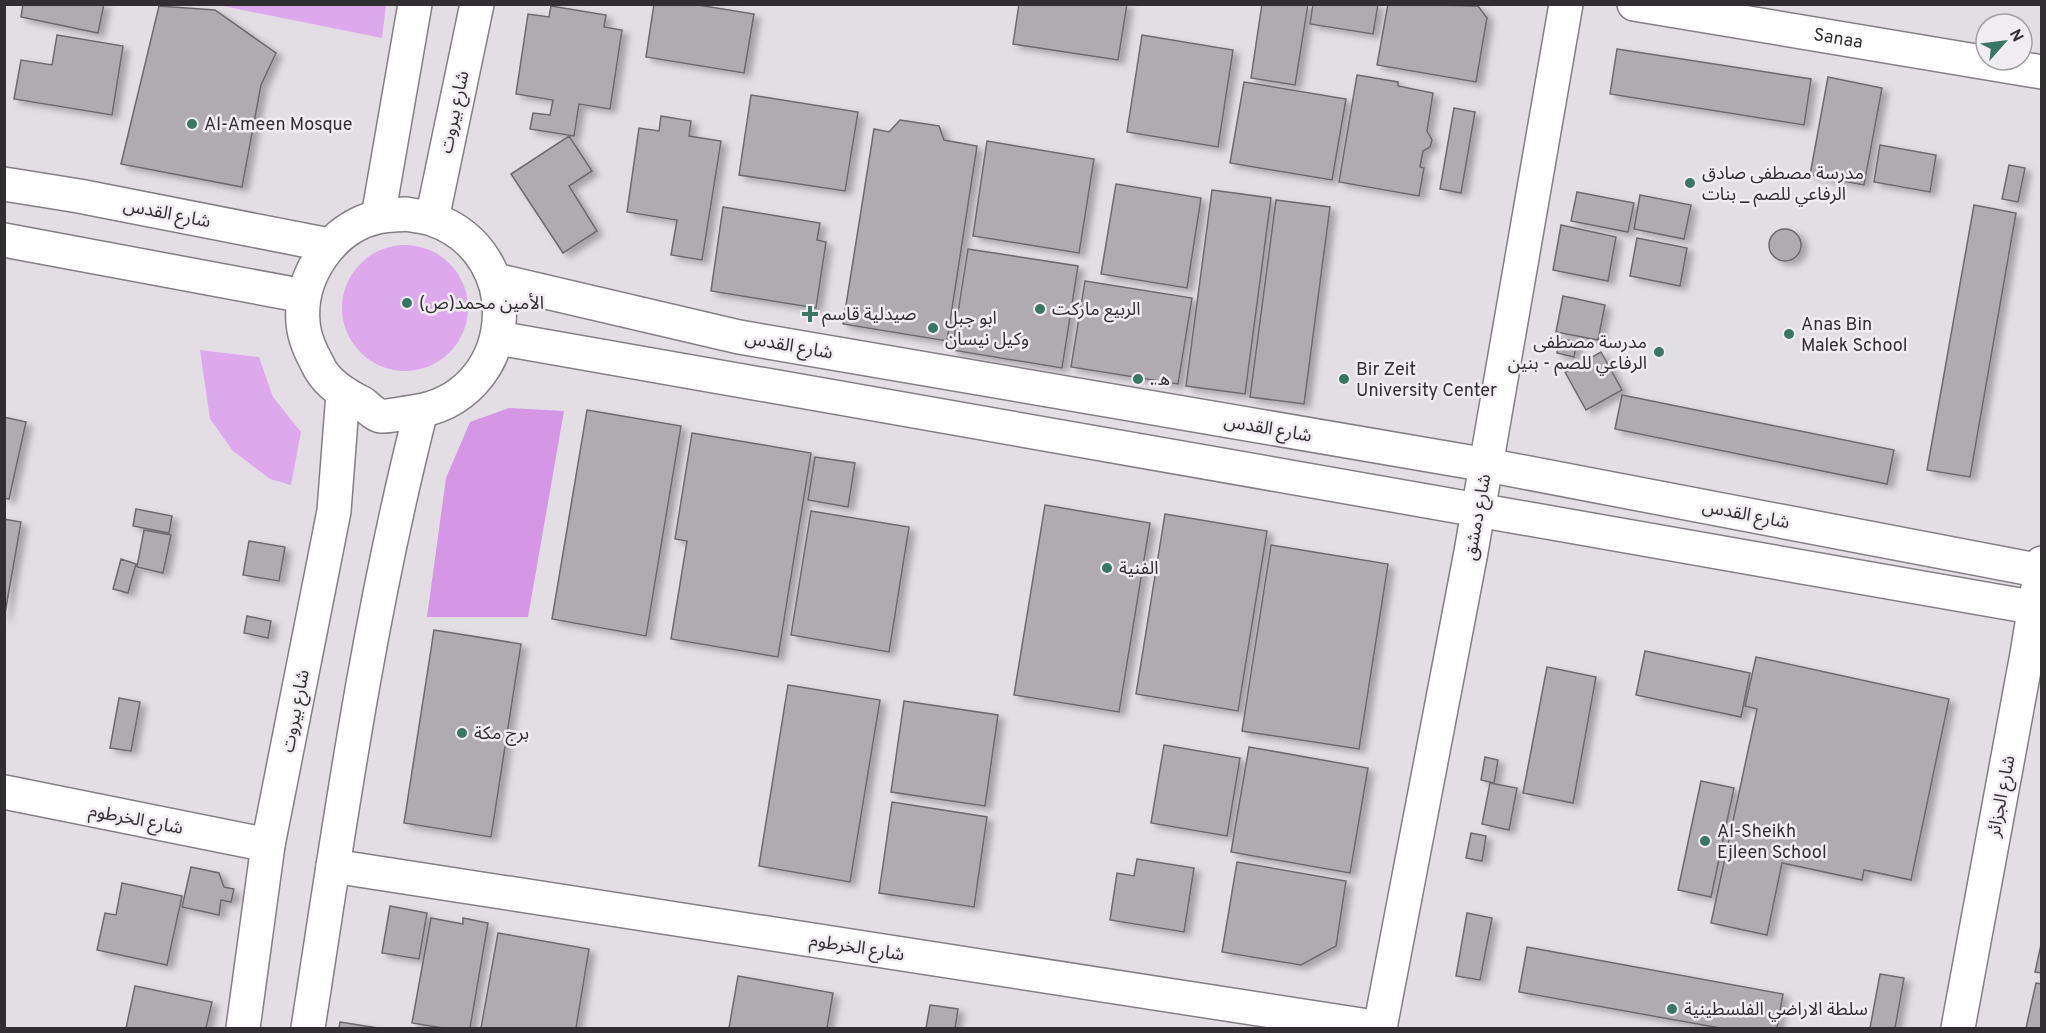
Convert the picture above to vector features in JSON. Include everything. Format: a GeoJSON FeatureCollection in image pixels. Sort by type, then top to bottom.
{"type":"FeatureCollection","features":[{"type":"Feature","properties":{"kind":"main road"},"geometry":{"type":"LineString","coordinates":[[378,217],[415,4]]}},
{"type":"Feature","properties":{"kind":"main road","name":"شارع بيروت"},"geometry":{"type":"LineString","coordinates":[[432,219],[477,4]]}},
{"type":"Feature","properties":{"kind":"main road","name":"شارع دمشق"},"geometry":{"type":"LineString","coordinates":[[1380,1028],[1479,510],[1566,4]]}},
{"type":"Feature","properties":{"kind":"main road","name":"Sanaa"},"geometry":{"type":"LineString","coordinates":[[1634,4],[2042,72]]}},
{"type":"Feature","properties":{"kind":"main road","name":"شارع القدس"},"geometry":{"type":"LineString","coordinates":[[4,184],[79,196],[329,245]]}},
{"type":"Feature","properties":{"kind":"main road"},"geometry":{"type":"LineString","coordinates":[[406,214],[432,219],[459,233],[481,254],[495,280],[501,309],[498,338],[487,364],[470,386],[447,402],[421,411],[380,416],[342,393],[323,373],[309,349],[303,323],[304,296],[313,269],[329,245],[351,228],[378,217],[406,214]]}},
{"type":"Feature","properties":{"kind":"main road"},"geometry":{"type":"LineString","coordinates":[[4,240],[304,296]]}},
{"type":"Feature","properties":{"kind":"main road","name":"شارع القدس"},"geometry":{"type":"LineString","coordinates":[[495,280],[739,336],[1487,465],[2041,568]]}},
{"type":"Feature","properties":{"kind":"main road"},"geometry":{"type":"LineString","coordinates":[[498,338],[2038,608]]}},
{"type":"Feature","properties":{"kind":"main road","name":"شارع بيروت"},"geometry":{"type":"LineString","coordinates":[[243,1029],[268,845],[334,511],[342,393]]}},
{"type":"Feature","properties":{"kind":"main road"},"geometry":{"type":"LineString","coordinates":[[308,1029],[358,713],[404,476],[421,411]]}},
{"type":"Feature","properties":{"kind":"main road","name":"شارع الجزائر"},"geometry":{"type":"LineString","coordinates":[[1958,1029],[2038,608],[2041,568]]}},
{"type":"Feature","properties":{"kind":"main road","name":"شارع الخرطوم"},"geometry":{"type":"LineString","coordinates":[[4,792],[268,845]]}},
{"type":"Feature","properties":{"kind":"main road","name":"شارع الخرطوم"},"geometry":{"type":"LineString","coordinates":[[333,866],[1380,1028]]}},
{"type":"Feature","properties":{"kind":"shaded area"},"geometry":{"type":"Polygon","coordinates":[[[218,5],[386,5],[382,38],[218,5]]]}},
{"type":"Feature","properties":{"kind":"shaded area"},"geometry":{"type":"Polygon","coordinates":[[[405,245],[429,249],[450,263],[464,284],[468,308],[464,332],[450,353],[429,367],[405,371],[381,367],[360,353],[346,332],[342,308],[346,284],[360,263],[381,249],[405,245]]]}},
{"type":"Feature","properties":{"kind":"shaded area"},"geometry":{"type":"Polygon","coordinates":[[[200,350],[259,357],[273,397],[301,432],[291,485],[270,479],[233,451],[210,419],[200,350]]]}},
{"type":"Feature","properties":{"kind":"shaded area"},"geometry":{"type":"Polygon","coordinates":[[[509,408],[564,411],[528,617],[427,617],[446,478],[470,422],[509,408]]]}},
{"type":"Feature","properties":{"kind":"building"},"geometry":{"type":"Polygon","coordinates":[[[23,4],[104,4],[98,33],[21,17],[23,4]]]}},
{"type":"Feature","properties":{"kind":"building"},"geometry":{"type":"Polygon","coordinates":[[[654,4],[692,4],[754,14],[744,73],[646,57],[654,4]]]}},
{"type":"Feature","properties":{"kind":"building"},"geometry":{"type":"Polygon","coordinates":[[[1019,4],[1127,4],[1118,60],[1013,44],[1019,4]]]}},
{"type":"Feature","properties":{"kind":"building"},"geometry":{"type":"Polygon","coordinates":[[[1262,4],[1308,4],[1295,85],[1251,78],[1262,4]]]}},
{"type":"Feature","properties":{"kind":"building"},"geometry":{"type":"Polygon","coordinates":[[[1313,4],[1378,4],[1373,34],[1310,24],[1313,4]]]}},
{"type":"Feature","properties":{"kind":"building"},"geometry":{"type":"Polygon","coordinates":[[[1388,4],[1478,6],[1487,18],[1476,82],[1377,65],[1388,4]]]}},
{"type":"Feature","properties":{"kind":"building","name":"Al-Ameen Mosque"},"geometry":{"type":"Polygon","coordinates":[[[159,6],[215,10],[276,53],[261,85],[242,187],[121,164],[159,6]]]}},
{"type":"Feature","properties":{"kind":"building"},"geometry":{"type":"Polygon","coordinates":[[[551,6],[606,15],[604,27],[622,30],[610,109],[579,104],[574,136],[530,129],[533,113],[550,115],[553,100],[516,94],[528,14],[549,17],[551,6]]]}},
{"type":"Feature","properties":{"kind":"building"},"geometry":{"type":"Polygon","coordinates":[[[57,35],[123,46],[112,115],[14,99],[21,60],[52,65],[57,35]]]}},
{"type":"Feature","properties":{"kind":"building"},"geometry":{"type":"Polygon","coordinates":[[[1142,35],[1233,50],[1218,147],[1127,132],[1142,35]]]}},
{"type":"Feature","properties":{"kind":"building"},"geometry":{"type":"Polygon","coordinates":[[[1617,49],[1811,79],[1804,125],[1610,94],[1617,49]]]}},
{"type":"Feature","properties":{"kind":"building"},"geometry":{"type":"Polygon","coordinates":[[[1357,75],[1398,82],[1398,86],[1433,93],[1427,131],[1432,140],[1430,147],[1423,151],[1420,167],[1424,168],[1419,196],[1339,182],[1357,75]]]}},
{"type":"Feature","properties":{"kind":"building"},"geometry":{"type":"Polygon","coordinates":[[[1828,77],[1882,88],[1864,185],[1810,175],[1828,77]]]}},
{"type":"Feature","properties":{"kind":"building"},"geometry":{"type":"Polygon","coordinates":[[[1244,82],[1346,99],[1332,180],[1230,163],[1244,82]]]}},
{"type":"Feature","properties":{"kind":"building"},"geometry":{"type":"Polygon","coordinates":[[[751,95],[858,112],[845,191],[739,175],[751,95]]]}},
{"type":"Feature","properties":{"kind":"building"},"geometry":{"type":"Polygon","coordinates":[[[1454,108],[1475,112],[1461,193],[1440,189],[1454,108]]]}},
{"type":"Feature","properties":{"kind":"building"},"geometry":{"type":"Polygon","coordinates":[[[661,116],[691,121],[689,136],[721,141],[702,260],[671,255],[677,220],[627,212],[639,128],[659,131],[661,116]]]}},
{"type":"Feature","properties":{"kind":"building"},"geometry":{"type":"Polygon","coordinates":[[[900,120],[939,126],[944,140],[977,146],[947,341],[843,324],[874,129],[889,132],[900,120]]]}},
{"type":"Feature","properties":{"kind":"building"},"geometry":{"type":"Polygon","coordinates":[[[569,136],[592,171],[569,186],[597,231],[563,253],[511,174],[569,136]]]}},
{"type":"Feature","properties":{"kind":"building"},"geometry":{"type":"Polygon","coordinates":[[[987,141],[1094,159],[1079,253],[973,236],[987,141]]]}},
{"type":"Feature","properties":{"kind":"building"},"geometry":{"type":"Polygon","coordinates":[[[1880,145],[1936,155],[1930,192],[1874,182],[1880,145]]]}},
{"type":"Feature","properties":{"kind":"building"},"geometry":{"type":"Polygon","coordinates":[[[2009,165],[2025,168],[2018,202],[2002,199],[2009,165]]]}},
{"type":"Feature","properties":{"kind":"building"},"geometry":{"type":"Polygon","coordinates":[[[1116,184],[1201,198],[1187,288],[1101,274],[1116,184]]]}},
{"type":"Feature","properties":{"kind":"building"},"geometry":{"type":"Polygon","coordinates":[[[1212,190],[1271,198],[1245,394],[1186,386],[1212,190]]]}},
{"type":"Feature","properties":{"kind":"building"},"geometry":{"type":"Polygon","coordinates":[[[1577,192],[1634,203],[1628,232],[1571,221],[1577,192]]]}},
{"type":"Feature","properties":{"kind":"building"},"geometry":{"type":"Polygon","coordinates":[[[1640,195],[1691,205],[1684,239],[1634,229],[1640,195]]]}},
{"type":"Feature","properties":{"kind":"building"},"geometry":{"type":"Polygon","coordinates":[[[1276,200],[1330,207],[1304,404],[1250,397],[1276,200]]]}},
{"type":"Feature","properties":{"kind":"building"},"geometry":{"type":"Polygon","coordinates":[[[1974,205],[2016,213],[1970,477],[1927,470],[1974,205]]]}},
{"type":"Feature","properties":{"kind":"building"},"geometry":{"type":"Polygon","coordinates":[[[723,207],[820,223],[817,240],[826,242],[816,308],[711,291],[723,207]]]}},
{"type":"Feature","properties":{"kind":"building"},"geometry":{"type":"Polygon","coordinates":[[[1561,225],[1616,237],[1608,281],[1553,270],[1561,225]]]}},
{"type":"Feature","properties":{"kind":"building"},"geometry":{"type":"Polygon","coordinates":[[[1785,229],[1796,234],[1801,245],[1796,256],[1785,261],[1774,256],[1769,245],[1774,234],[1785,229]]]}},
{"type":"Feature","properties":{"kind":"building"},"geometry":{"type":"Polygon","coordinates":[[[1637,238],[1687,248],[1680,286],[1630,276],[1637,238]]]}},
{"type":"Feature","properties":{"kind":"building"},"geometry":{"type":"Polygon","coordinates":[[[968,249],[1078,266],[1062,368],[952,350],[968,249]]]}},
{"type":"Feature","properties":{"kind":"building"},"geometry":{"type":"Polygon","coordinates":[[[1085,281],[1192,298],[1178,384],[1071,367],[1085,281]]]}},
{"type":"Feature","properties":{"kind":"building"},"geometry":{"type":"Polygon","coordinates":[[[1563,296],[1605,305],[1598,340],[1556,332],[1563,296]]]}},
{"type":"Feature","properties":{"kind":"building"},"geometry":{"type":"Polygon","coordinates":[[[1559,338],[1577,342],[1574,357],[1557,353],[1559,338]]]}},
{"type":"Feature","properties":{"kind":"building"},"geometry":{"type":"Polygon","coordinates":[[[1601,352],[1622,390],[1586,410],[1565,372],[1601,352]]]}},
{"type":"Feature","properties":{"kind":"building"},"geometry":{"type":"Polygon","coordinates":[[[1622,395],[1894,450],[1887,484],[1615,429],[1622,395]]]}},
{"type":"Feature","properties":{"kind":"building"},"geometry":{"type":"Polygon","coordinates":[[[587,410],[681,426],[646,636],[552,619],[587,410]]]}},
{"type":"Feature","properties":{"kind":"building"},"geometry":{"type":"Polygon","coordinates":[[[4,417],[26,422],[9,499],[4,498],[4,417]]]}},
{"type":"Feature","properties":{"kind":"building"},"geometry":{"type":"Polygon","coordinates":[[[692,433],[811,453],[778,657],[671,639],[687,541],[675,539],[692,433]]]}},
{"type":"Feature","properties":{"kind":"building"},"geometry":{"type":"Polygon","coordinates":[[[815,457],[855,463],[848,507],[808,500],[815,457]]]}},
{"type":"Feature","properties":{"kind":"building"},"geometry":{"type":"Polygon","coordinates":[[[1045,505],[1150,523],[1119,712],[1014,695],[1045,505]]]}},
{"type":"Feature","properties":{"kind":"building"},"geometry":{"type":"Polygon","coordinates":[[[136,509],[172,516],[169,533],[133,526],[136,509]]]}},
{"type":"Feature","properties":{"kind":"building"},"geometry":{"type":"Polygon","coordinates":[[[811,511],[909,527],[889,652],[791,635],[811,511]]]}},
{"type":"Feature","properties":{"kind":"building"},"geometry":{"type":"Polygon","coordinates":[[[1165,514],[1267,531],[1238,711],[1136,694],[1165,514]]]}},
{"type":"Feature","properties":{"kind":"building"},"geometry":{"type":"Polygon","coordinates":[[[4,519],[21,522],[4,619],[4,519]]]}},
{"type":"Feature","properties":{"kind":"building"},"geometry":{"type":"Polygon","coordinates":[[[144,530],[171,535],[163,573],[137,567],[144,530]]]}},
{"type":"Feature","properties":{"kind":"building"},"geometry":{"type":"Polygon","coordinates":[[[249,541],[285,547],[279,581],[243,575],[249,541]]]}},
{"type":"Feature","properties":{"kind":"building"},"geometry":{"type":"Polygon","coordinates":[[[1271,545],[1388,564],[1359,749],[1242,731],[1271,545]]]}},
{"type":"Feature","properties":{"kind":"building"},"geometry":{"type":"Polygon","coordinates":[[[121,559],[136,564],[128,593],[113,589],[121,559]]]}},
{"type":"Feature","properties":{"kind":"building"},"geometry":{"type":"Polygon","coordinates":[[[247,616],[271,621],[268,638],[244,633],[247,616]]]}},
{"type":"Feature","properties":{"kind":"building","name":"برج مكة"},"geometry":{"type":"Polygon","coordinates":[[[434,630],[521,644],[491,837],[404,823],[434,630]]]}},
{"type":"Feature","properties":{"kind":"building"},"geometry":{"type":"Polygon","coordinates":[[[1645,651],[1750,673],[1741,717],[1636,695],[1645,651]]]}},
{"type":"Feature","properties":{"kind":"building"},"geometry":{"type":"Polygon","coordinates":[[[1756,657],[1949,699],[1911,880],[1864,870],[1862,880],[1782,863],[1767,935],[1711,923],[1757,709],[1745,706],[1756,657]]]}},
{"type":"Feature","properties":{"kind":"building"},"geometry":{"type":"Polygon","coordinates":[[[1547,667],[1596,677],[1573,803],[1523,793],[1547,667]]]}},
{"type":"Feature","properties":{"kind":"building"},"geometry":{"type":"Polygon","coordinates":[[[788,685],[880,700],[850,882],[759,866],[788,685]]]}},
{"type":"Feature","properties":{"kind":"building"},"geometry":{"type":"Polygon","coordinates":[[[119,698],[140,702],[131,751],[110,748],[119,698]]]}},
{"type":"Feature","properties":{"kind":"building"},"geometry":{"type":"Polygon","coordinates":[[[904,701],[998,715],[985,806],[891,792],[904,701]]]}},
{"type":"Feature","properties":{"kind":"building"},"geometry":{"type":"Polygon","coordinates":[[[1164,745],[1240,758],[1227,836],[1151,823],[1164,745]]]}},
{"type":"Feature","properties":{"kind":"building"},"geometry":{"type":"Polygon","coordinates":[[[1249,747],[1368,768],[1350,873],[1231,852],[1249,747]]]}},
{"type":"Feature","properties":{"kind":"building"},"geometry":{"type":"Polygon","coordinates":[[[1485,757],[1498,760],[1494,783],[1481,780],[1485,757]]]}},
{"type":"Feature","properties":{"kind":"building"},"geometry":{"type":"Polygon","coordinates":[[[1701,781],[1734,788],[1711,897],[1678,890],[1701,781]]]}},
{"type":"Feature","properties":{"kind":"building"},"geometry":{"type":"Polygon","coordinates":[[[1490,783],[1517,788],[1509,830],[1482,824],[1490,783]]]}},
{"type":"Feature","properties":{"kind":"building"},"geometry":{"type":"Polygon","coordinates":[[[892,802],[987,817],[974,907],[879,893],[892,802]]]}},
{"type":"Feature","properties":{"kind":"building"},"geometry":{"type":"Polygon","coordinates":[[[1471,833],[1486,836],[1482,861],[1466,858],[1471,833]]]}},
{"type":"Feature","properties":{"kind":"building"},"geometry":{"type":"Polygon","coordinates":[[[1137,859],[1194,868],[1184,932],[1110,920],[1117,873],[1134,876],[1137,859]]]}},
{"type":"Feature","properties":{"kind":"building"},"geometry":{"type":"Polygon","coordinates":[[[1237,862],[1346,881],[1336,946],[1301,965],[1222,952],[1237,862]]]}},
{"type":"Feature","properties":{"kind":"building"},"geometry":{"type":"Polygon","coordinates":[[[191,867],[219,873],[224,887],[234,889],[231,902],[221,900],[219,915],[182,907],[191,867]]]}},
{"type":"Feature","properties":{"kind":"building"},"geometry":{"type":"Polygon","coordinates":[[[122,883],[182,896],[167,965],[97,950],[105,913],[116,915],[122,883]]]}},
{"type":"Feature","properties":{"kind":"building"},"geometry":{"type":"Polygon","coordinates":[[[390,906],[427,913],[419,959],[382,953],[390,906]]]}},
{"type":"Feature","properties":{"kind":"building"},"geometry":{"type":"Polygon","coordinates":[[[1467,913],[1492,918],[1480,980],[1456,976],[1467,913]]]}},
{"type":"Feature","properties":{"kind":"building"},"geometry":{"type":"Polygon","coordinates":[[[431,918],[463,924],[463,918],[488,923],[470,1028],[443,1028],[412,1023],[431,918]]]}},
{"type":"Feature","properties":{"kind":"building"},"geometry":{"type":"Polygon","coordinates":[[[498,933],[589,949],[576,1028],[481,1028],[498,933]]]}},
{"type":"Feature","properties":{"kind":"building"},"geometry":{"type":"Polygon","coordinates":[[[2042,940],[2042,973],[2035,972],[2042,940]]]}},
{"type":"Feature","properties":{"kind":"building"},"geometry":{"type":"Polygon","coordinates":[[[1527,947],[1783,994],[1777,1028],[1720,1028],[1519,992],[1527,947]]]}},
{"type":"Feature","properties":{"kind":"building"},"geometry":{"type":"Polygon","coordinates":[[[1880,974],[1904,978],[1895,1028],[1870,1028],[1880,974]]]}},
{"type":"Feature","properties":{"kind":"building"},"geometry":{"type":"Polygon","coordinates":[[[738,976],[833,993],[827,1028],[729,1028],[738,976]]]}},
{"type":"Feature","properties":{"kind":"building"},"geometry":{"type":"Polygon","coordinates":[[[2036,983],[2042,984],[2042,1028],[2026,1028],[2036,983]]]}},
{"type":"Feature","properties":{"kind":"building"},"geometry":{"type":"Polygon","coordinates":[[[135,986],[212,1002],[206,1028],[126,1028],[135,986]]]}},
{"type":"Feature","properties":{"kind":"building"},"geometry":{"type":"Polygon","coordinates":[[[930,1005],[958,1009],[955,1028],[926,1028],[930,1005]]]}},
{"type":"Feature","properties":{"kind":"building"},"geometry":{"type":"Polygon","coordinates":[[[340,1022],[378,1028],[339,1028],[340,1022]]]}},
{"type":"Feature","properties":{"kind":"place","name":"Al-Ameen Mosque"},"geometry":{"type":"Point","coordinates":[192,124]}},
{"type":"Feature","properties":{"kind":"place","name":"مدرسة مصطفى صادق الرفاعي للصم _ بنات"},"geometry":{"type":"Point","coordinates":[1690,183]}},
{"type":"Feature","properties":{"kind":"place","name":"الأمين محمد(ص)"},"geometry":{"type":"Point","coordinates":[407,303]}},
{"type":"Feature","properties":{"kind":"place","name":"الربيع ماركت"},"geometry":{"type":"Point","coordinates":[1040,309]}},
{"type":"Feature","properties":{"kind":"place","name":"صيدلية قاسم"},"geometry":{"type":"Point","coordinates":[810,314]}},
{"type":"Feature","properties":{"kind":"place","name":"ابو جبل وكيل نيسان"},"geometry":{"type":"Point","coordinates":[933,328]}},
{"type":"Feature","properties":{"kind":"place","name":"Anas Bin Malek School"},"geometry":{"type":"Point","coordinates":[1789,334]}},
{"type":"Feature","properties":{"kind":"place","name":"مدرسة مصطفى الرفاعي للصم - بنين"},"geometry":{"type":"Point","coordinates":[1659,352]}},
{"type":"Feature","properties":{"kind":"place","name":"..ه"},"geometry":{"type":"Point","coordinates":[1138,379]}},
{"type":"Feature","properties":{"kind":"place","name":"Bir Zeit University Center"},"geometry":{"type":"Point","coordinates":[1344,379]}},
{"type":"Feature","properties":{"kind":"place","name":"الفنية"},"geometry":{"type":"Point","coordinates":[1107,568]}},
{"type":"Feature","properties":{"kind":"place","name":"برج مكة"},"geometry":{"type":"Point","coordinates":[462,733]}},
{"type":"Feature","properties":{"kind":"place","name":"Al-Sheikh Ejleen School"},"geometry":{"type":"Point","coordinates":[1705,841]}},
{"type":"Feature","properties":{"kind":"place","name":"سلطة الاراضي الفلسطينية"},"geometry":{"type":"Point","coordinates":[1672,1009]}}]}
